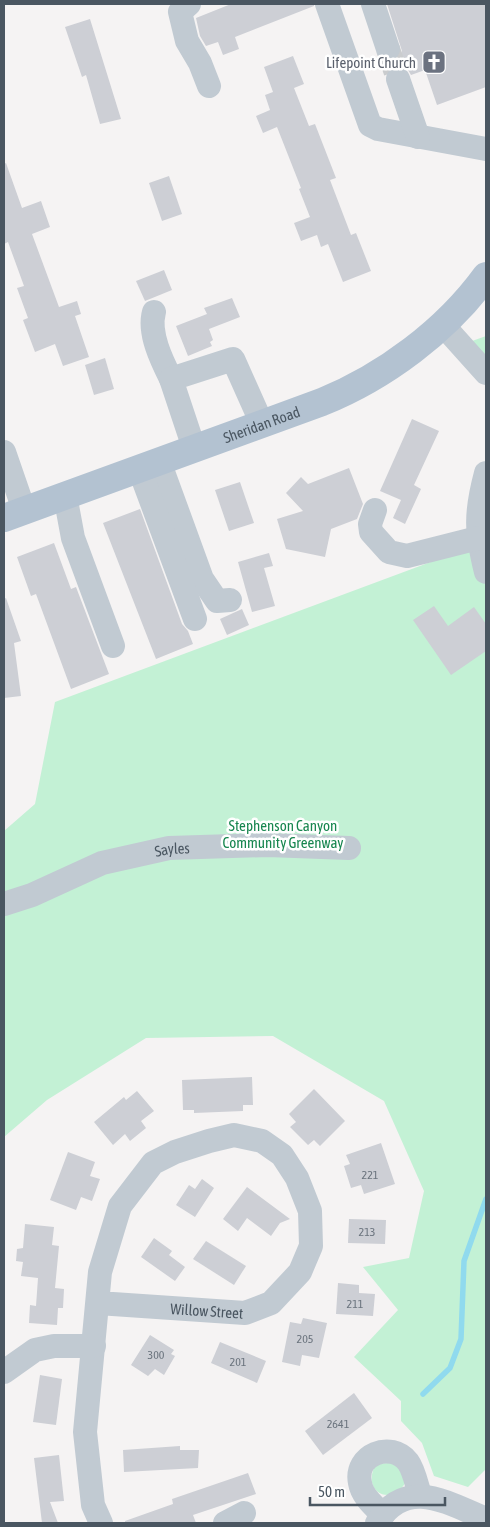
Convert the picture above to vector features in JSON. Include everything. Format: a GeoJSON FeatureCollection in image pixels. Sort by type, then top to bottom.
{"type":"FeatureCollection","features":[{"type":"Feature","properties":{"kind":"main road","name":"Sheridan Road"},"geometry":{"type":"LineString","coordinates":[[14,514],[339,395],[368,379],[413,348],[467,300],[486,276]]}},
{"type":"Feature","properties":{"kind":"street"},"geometry":{"type":"LineString","coordinates":[[189,4],[180,12],[187,41],[200,63],[209,86]]}},
{"type":"Feature","properties":{"kind":"street"},"geometry":{"type":"LineString","coordinates":[[327,4],[370,125],[378,129],[486,149]]}},
{"type":"Feature","properties":{"kind":"street"},"geometry":{"type":"LineString","coordinates":[[373,4],[388,49]]}},
{"type":"Feature","properties":{"kind":"street"},"geometry":{"type":"LineString","coordinates":[[398,79],[418,137]]}},
{"type":"Feature","properties":{"kind":"street"},"geometry":{"type":"LineString","coordinates":[[154,312],[152,319],[155,338],[194,448]]}},
{"type":"Feature","properties":{"kind":"street"},"geometry":{"type":"LineString","coordinates":[[442,324],[486,373]]}},
{"type":"Feature","properties":{"kind":"street"},"geometry":{"type":"LineString","coordinates":[[171,379],[233,359],[262,424]]}},
{"type":"Feature","properties":{"kind":"street"},"geometry":{"type":"LineString","coordinates":[[4,452],[14,514]]}},
{"type":"Feature","properties":{"kind":"street"},"geometry":{"type":"LineString","coordinates":[[149,465],[202,579],[217,601],[230,600]]}},
{"type":"Feature","properties":{"kind":"street"},"geometry":{"type":"LineString","coordinates":[[149,465],[195,619]]}},
{"type":"Feature","properties":{"kind":"street"},"geometry":{"type":"LineString","coordinates":[[486,474],[477,514],[478,538],[486,572]]}},
{"type":"Feature","properties":{"kind":"street"},"geometry":{"type":"LineString","coordinates":[[65,495],[72,538],[113,646]]}},
{"type":"Feature","properties":{"kind":"street"},"geometry":{"type":"LineString","coordinates":[[375,510],[370,524],[371,532],[390,552],[407,556],[478,538]]}},
{"type":"Feature","properties":{"kind":"street","name":"Sayles"},"geometry":{"type":"LineString","coordinates":[[4,904],[32,895],[102,863],[169,848],[268,845],[349,848]]}},
{"type":"Feature","properties":{"kind":"street","name":"Willow Street"},"geometry":{"type":"LineString","coordinates":[[98,1303],[245,1313],[271,1303],[300,1272],[311,1246],[310,1211],[297,1178],[282,1155],[262,1141],[234,1135],[175,1152],[153,1163],[120,1206],[100,1272],[85,1432],[93,1505],[101,1523]]}},
{"type":"Feature","properties":{"kind":"street"},"geometry":{"type":"LineString","coordinates":[[4,1372],[35,1350],[54,1346],[94,1346]]}},
{"type":"Feature","properties":{"kind":"street"},"geometry":{"type":"LineString","coordinates":[[395,1509],[436,1499],[486,1518]]}},
{"type":"Feature","properties":{"kind":"green space"},"geometry":{"type":"Polygon","coordinates":[[[486,336],[486,373],[461,345],[486,336]]]}},
{"type":"Feature","properties":{"kind":"green space","name":"Stephenson Canyon Community Greenway"},"geometry":{"type":"Polygon","coordinates":[[[486,473],[486,1469],[468,1487],[434,1476],[422,1443],[401,1421],[401,1401],[354,1357],[398,1310],[363,1267],[409,1258],[424,1191],[384,1101],[273,1036],[146,1038],[47,1100],[4,1137],[4,831],[35,804],[55,702],[479,544],[486,473]]]}},
{"type":"Feature","properties":{"kind":"green space"},"geometry":{"type":"Polygon","coordinates":[[[399,1462],[405,1483],[393,1494],[386,1495],[380,1493],[375,1489],[372,1482],[372,1474],[376,1464],[399,1462]]]}},
{"type":"Feature","properties":{"kind":"building"},"geometry":{"type":"Polygon","coordinates":[[[231,4],[314,4],[314,6],[235,37],[239,49],[223,55],[218,42],[206,46],[200,36],[196,18],[231,4]]]}},
{"type":"Feature","properties":{"kind":"building","name":"Lifepoint Church"},"geometry":{"type":"Polygon","coordinates":[[[387,4],[486,4],[486,87],[437,105],[425,70],[411,75],[407,68],[394,66],[386,74],[380,60],[393,62],[399,58],[402,51],[387,4]]]}},
{"type":"Feature","properties":{"kind":"building"},"geometry":{"type":"Polygon","coordinates":[[[90,19],[121,119],[100,124],[86,75],[82,77],[65,27],[90,19]]]}},
{"type":"Feature","properties":{"kind":"building"},"geometry":{"type":"Polygon","coordinates":[[[293,56],[304,84],[294,88],[309,126],[315,124],[336,178],[330,180],[351,235],[356,233],[371,271],[343,282],[328,244],[321,247],[317,235],[301,241],[294,223],[310,217],[299,189],[301,188],[277,127],[263,133],[256,116],[270,110],[265,95],[273,92],[264,67],[293,56]]]}},
{"type":"Feature","properties":{"kind":"building"},"geometry":{"type":"Polygon","coordinates":[[[6,163],[22,208],[41,201],[50,227],[32,234],[59,307],[77,301],[81,314],[75,316],[89,357],[63,366],[55,344],[35,352],[23,320],[28,318],[17,288],[24,286],[8,242],[4,244],[4,164],[6,163]]]}},
{"type":"Feature","properties":{"kind":"building"},"geometry":{"type":"Polygon","coordinates":[[[169,176],[182,214],[162,221],[149,183],[169,176]]]}},
{"type":"Feature","properties":{"kind":"building"},"geometry":{"type":"Polygon","coordinates":[[[164,270],[172,290],[145,301],[136,281],[164,270]]]}},
{"type":"Feature","properties":{"kind":"building"},"geometry":{"type":"Polygon","coordinates":[[[232,298],[240,317],[209,329],[213,340],[210,342],[212,346],[188,356],[176,326],[207,314],[204,308],[232,298]]]}},
{"type":"Feature","properties":{"kind":"building"},"geometry":{"type":"Polygon","coordinates":[[[105,358],[114,389],[94,395],[85,365],[105,358]]]}},
{"type":"Feature","properties":{"kind":"building"},"geometry":{"type":"Polygon","coordinates":[[[412,419],[439,431],[414,485],[421,489],[405,524],[393,518],[401,500],[380,491],[412,419]]]}},
{"type":"Feature","properties":{"kind":"building"},"geometry":{"type":"Polygon","coordinates":[[[349,468],[363,504],[357,519],[331,529],[325,557],[286,549],[277,519],[303,511],[286,493],[301,477],[308,484],[349,468]]]}},
{"type":"Feature","properties":{"kind":"building"},"geometry":{"type":"Polygon","coordinates":[[[240,482],[254,523],[229,531],[215,490],[240,482]]]}},
{"type":"Feature","properties":{"kind":"building"},"geometry":{"type":"Polygon","coordinates":[[[140,509],[182,624],[188,631],[193,644],[156,659],[103,523],[140,509]]]}},
{"type":"Feature","properties":{"kind":"building"},"geometry":{"type":"Polygon","coordinates":[[[54,543],[71,589],[76,587],[109,674],[71,689],[36,594],[31,596],[17,557],[54,543]]]}},
{"type":"Feature","properties":{"kind":"building"},"geometry":{"type":"Polygon","coordinates":[[[269,553],[273,566],[264,568],[275,606],[252,612],[238,562],[269,553]]]}},
{"type":"Feature","properties":{"kind":"building"},"geometry":{"type":"Polygon","coordinates":[[[6,598],[21,641],[14,643],[21,696],[4,698],[4,599],[6,598]]]}},
{"type":"Feature","properties":{"kind":"building"},"geometry":{"type":"Polygon","coordinates":[[[434,606],[448,626],[474,607],[486,624],[486,651],[451,675],[413,620],[434,606]]]}},
{"type":"Feature","properties":{"kind":"building"},"geometry":{"type":"Polygon","coordinates":[[[242,609],[249,625],[227,635],[220,619],[242,609]]]}},
{"type":"Feature","properties":{"kind":"building"},"geometry":{"type":"Polygon","coordinates":[[[252,1077],[253,1105],[243,1105],[243,1111],[194,1113],[194,1110],[183,1110],[182,1080],[252,1077]]]}},
{"type":"Feature","properties":{"kind":"building"},"geometry":{"type":"Polygon","coordinates":[[[314,1089],[345,1121],[320,1146],[314,1140],[308,1145],[290,1127],[296,1122],[289,1114],[314,1089]]]}},
{"type":"Feature","properties":{"kind":"building"},"geometry":{"type":"Polygon","coordinates":[[[137,1091],[154,1111],[141,1121],[146,1128],[130,1141],[125,1134],[113,1145],[94,1122],[124,1097],[126,1100],[137,1091]]]}},
{"type":"Feature","properties":{"kind":"building"},"geometry":{"type":"Polygon","coordinates":[[[381,1143],[395,1184],[364,1194],[361,1185],[351,1188],[344,1166],[350,1164],[346,1155],[381,1143]]]}},
{"type":"Feature","properties":{"kind":"building"},"geometry":{"type":"Polygon","coordinates":[[[68,1152],[95,1162],[90,1176],[100,1179],[92,1201],[81,1197],[76,1210],[50,1200],[68,1152]]]}},
{"type":"Feature","properties":{"kind":"building"},"geometry":{"type":"Polygon","coordinates":[[[202,1179],[214,1188],[195,1217],[176,1205],[189,1185],[195,1189],[202,1179]]]}},
{"type":"Feature","properties":{"kind":"building"},"geometry":{"type":"Polygon","coordinates":[[[247,1187],[290,1219],[280,1223],[271,1236],[247,1218],[238,1231],[223,1219],[247,1187]]]}},
{"type":"Feature","properties":{"kind":"building"},"geometry":{"type":"Polygon","coordinates":[[[349,1219],[386,1220],[385,1244],[348,1243],[349,1219]]]}},
{"type":"Feature","properties":{"kind":"building"},"geometry":{"type":"Polygon","coordinates":[[[25,1224],[54,1227],[52,1245],[59,1246],[55,1288],[64,1289],[63,1308],[58,1308],[57,1325],[29,1323],[30,1305],[36,1306],[38,1278],[21,1276],[23,1262],[16,1261],[17,1249],[23,1248],[25,1224]]]}},
{"type":"Feature","properties":{"kind":"building"},"geometry":{"type":"Polygon","coordinates":[[[154,1238],[172,1251],[169,1255],[185,1267],[175,1281],[141,1257],[154,1238]]]}},
{"type":"Feature","properties":{"kind":"building"},"geometry":{"type":"Polygon","coordinates":[[[206,1241],[246,1266],[234,1285],[193,1259],[206,1241]]]}},
{"type":"Feature","properties":{"kind":"building"},"geometry":{"type":"Polygon","coordinates":[[[338,1283],[359,1285],[359,1293],[375,1294],[373,1316],[336,1314],[338,1283]]]}},
{"type":"Feature","properties":{"kind":"building"},"geometry":{"type":"Polygon","coordinates":[[[303,1318],[327,1323],[319,1358],[302,1355],[300,1366],[282,1362],[290,1322],[301,1324],[303,1318]]]}},
{"type":"Feature","properties":{"kind":"building"},"geometry":{"type":"Polygon","coordinates":[[[150,1335],[174,1350],[171,1354],[175,1356],[164,1375],[155,1369],[148,1376],[131,1365],[150,1335]]]}},
{"type":"Feature","properties":{"kind":"building"},"geometry":{"type":"Polygon","coordinates":[[[220,1342],[266,1361],[257,1383],[211,1363],[220,1342]]]}},
{"type":"Feature","properties":{"kind":"building"},"geometry":{"type":"Polygon","coordinates":[[[40,1375],[62,1379],[56,1425],[33,1422],[40,1375]]]}},
{"type":"Feature","properties":{"kind":"building"},"geometry":{"type":"Polygon","coordinates":[[[354,1393],[372,1418],[323,1455],[305,1431],[354,1393]]]}},
{"type":"Feature","properties":{"kind":"building"},"geometry":{"type":"Polygon","coordinates":[[[180,1446],[180,1450],[199,1450],[198,1468],[124,1472],[123,1450],[180,1446]]]}},
{"type":"Feature","properties":{"kind":"building"},"geometry":{"type":"Polygon","coordinates":[[[59,1455],[64,1501],[50,1502],[58,1523],[42,1523],[34,1458],[59,1455]]]}},
{"type":"Feature","properties":{"kind":"building"},"geometry":{"type":"Polygon","coordinates":[[[248,1473],[256,1494],[193,1515],[196,1523],[125,1523],[125,1521],[173,1504],[172,1499],[248,1473]]]}},
{"type":"Feature","properties":{"kind":"waterway"},"geometry":{"type":"LineString","coordinates":[[423,1394],[450,1368],[461,1339],[464,1261],[486,1199]]}},
{"type":"Feature","properties":{"kind":"tunnel"},"geometry":{"type":"LineString","coordinates":[[388,49],[398,79]]}},
{"type":"Feature","properties":{"kind":"place","name":"Lifepoint Church"},"geometry":{"type":"Point","coordinates":[434,62]}}]}
